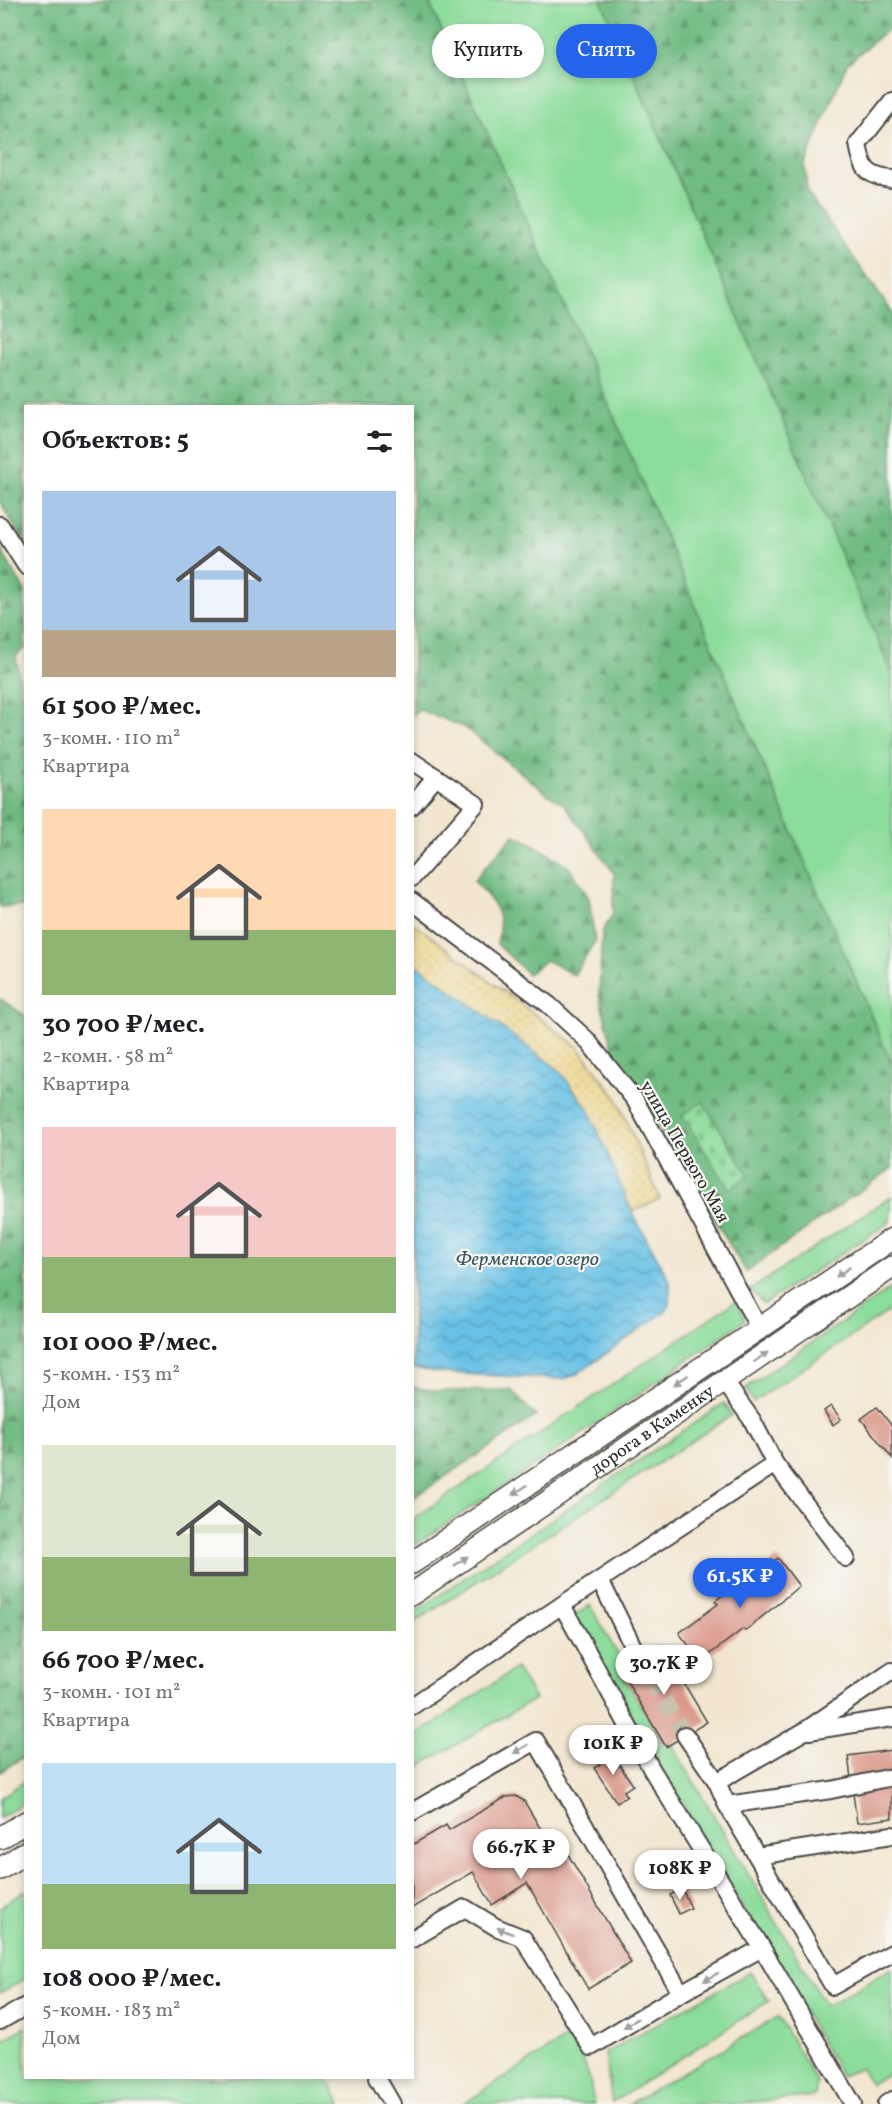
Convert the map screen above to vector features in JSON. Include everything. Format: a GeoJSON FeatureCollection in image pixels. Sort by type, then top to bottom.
{"type":"FeatureCollection","features":[{"type":"Feature","properties":{"kind":"main road","name":"дорога в Каменку"},"geometry":{"type":"LineString","coordinates":[[414,1562],[892,1239]]}},
{"type":"Feature","properties":{"kind":"main road","name":"дорога в Каменку"},"geometry":{"type":"LineString","coordinates":[[414,1593],[892,1267]]}},
{"type":"Feature","properties":{"kind":"main road"},"geometry":{"type":"LineString","coordinates":[[0,1838],[24,1823]]}},
{"type":"Feature","properties":{"kind":"main road"},"geometry":{"type":"LineString","coordinates":[[0,1869],[24,1853]]}},
{"type":"Feature","properties":{"kind":"street"},"geometry":{"type":"LineString","coordinates":[[892,101],[858,144],[862,164],[877,178],[892,179]]}},
{"type":"Feature","properties":{"kind":"street"},"geometry":{"type":"LineString","coordinates":[[0,525],[24,563]]}},
{"type":"Feature","properties":{"kind":"street"},"geometry":{"type":"LineString","coordinates":[[414,762],[476,804],[419,858],[414,872]]}},
{"type":"Feature","properties":{"kind":"street"},"geometry":{"type":"LineString","coordinates":[[414,804],[436,777]]}},
{"type":"Feature","properties":{"kind":"street","name":"улица Первого Мая"},"geometry":{"type":"LineString","coordinates":[[414,903],[549,1005],[586,1039],[635,1100],[759,1328]]}},
{"type":"Feature","properties":{"kind":"street"},"geometry":{"type":"LineString","coordinates":[[725,1382],[752,1420],[775,1464],[846,1558]]}},
{"type":"Feature","properties":{"kind":"street"},"geometry":{"type":"LineString","coordinates":[[414,1705],[775,1464]]}},
{"type":"Feature","properties":{"kind":"street"},"geometry":{"type":"LineString","coordinates":[[600,1580],[639,1659]]}},
{"type":"Feature","properties":{"kind":"street"},"geometry":{"type":"LineString","coordinates":[[562,1605],[652,1770],[762,1948],[853,2104]]}},
{"type":"Feature","properties":{"kind":"street"},"geometry":{"type":"LineString","coordinates":[[717,1782],[803,1732],[892,1671]]}},
{"type":"Feature","properties":{"kind":"street"},"geometry":{"type":"LineString","coordinates":[[803,1732],[892,1719]]}},
{"type":"Feature","properties":{"kind":"street"},"geometry":{"type":"LineString","coordinates":[[685,1735],[717,1782],[727,1805],[834,1986],[892,1953]]}},
{"type":"Feature","properties":{"kind":"street"},"geometry":{"type":"LineString","coordinates":[[414,1811],[536,1741],[681,1993]]}},
{"type":"Feature","properties":{"kind":"street"},"geometry":{"type":"LineString","coordinates":[[727,1805],[831,1790],[892,1777]]}},
{"type":"Feature","properties":{"kind":"street"},"geometry":{"type":"LineString","coordinates":[[757,1856],[892,1835]]}},
{"type":"Feature","properties":{"kind":"street"},"geometry":{"type":"LineString","coordinates":[[414,1938],[465,1908],[496,1927],[523,1938],[591,2047],[762,1948]]}},
{"type":"Feature","properties":{"kind":"street"},"geometry":{"type":"LineString","coordinates":[[0,2021],[24,2007]]}},
{"type":"Feature","properties":{"kind":"street"},"geometry":{"type":"LineString","coordinates":[[378,2079],[392,2104]]}},
{"type":"Feature","properties":{"kind":"street"},"geometry":{"type":"LineString","coordinates":[[886,2104],[892,2100]]}},
{"type":"Feature","properties":{"kind":"green space"},"geometry":{"type":"Polygon","coordinates":[[[0,0],[428,0],[439,24],[432,24],[432,78],[463,78],[614,417],[892,1065],[892,1168],[746,1272],[614,1053],[599,995],[602,932],[613,913],[614,873],[564,804],[547,794],[464,727],[420,710],[414,714],[414,405],[24,405],[24,542],[0,502],[0,0]]]}},
{"type":"Feature","properties":{"kind":"green space"},"geometry":{"type":"Polygon","coordinates":[[[428,0],[601,0],[611,24],[556,24],[556,78],[635,78],[892,673],[892,1065],[614,417],[463,78],[544,78],[544,24],[439,24],[428,0]]]}},
{"type":"Feature","properties":{"kind":"green space"},"geometry":{"type":"Polygon","coordinates":[[[601,0],[892,0],[892,26],[847,64],[805,164],[807,192],[892,312],[892,673],[635,78],[657,78],[657,24],[611,24],[601,0]]]}},
{"type":"Feature","properties":{"kind":"green space"},"geometry":{"type":"Polygon","coordinates":[[[0,549],[24,589],[24,649],[16,656],[22,695],[24,696],[24,906],[0,907],[0,549]]]}},
{"type":"Feature","properties":{"kind":"green space"},"geometry":{"type":"Polygon","coordinates":[[[514,835],[532,843],[569,867],[589,898],[595,941],[574,975],[546,960],[528,974],[497,944],[499,916],[492,902],[474,880],[514,835]]]}},
{"type":"Feature","properties":{"kind":"green space"},"geometry":{"type":"Polygon","coordinates":[[[0,999],[24,1015],[24,1756],[0,1772],[0,999]]]}},
{"type":"Feature","properties":{"kind":"green space"},"geometry":{"type":"Polygon","coordinates":[[[703,1102],[749,1176],[729,1189],[682,1115],[703,1102]]]}},
{"type":"Feature","properties":{"kind":"green space"},"geometry":{"type":"Polygon","coordinates":[[[892,1196],[890,1222],[764,1304],[750,1290],[892,1196]]]}},
{"type":"Feature","properties":{"kind":"green space"},"geometry":{"type":"Polygon","coordinates":[[[892,1288],[892,1309],[753,1402],[746,1388],[892,1288]]]}},
{"type":"Feature","properties":{"kind":"green space"},"geometry":{"type":"Polygon","coordinates":[[[736,1301],[745,1320],[580,1435],[414,1545],[414,1518],[736,1301]]]}},
{"type":"Feature","properties":{"kind":"green space"},"geometry":{"type":"Polygon","coordinates":[[[414,1387],[435,1391],[511,1390],[536,1416],[414,1497],[414,1387]]]}},
{"type":"Feature","properties":{"kind":"green space"},"geometry":{"type":"Polygon","coordinates":[[[724,1403],[732,1415],[414,1622],[414,1612],[724,1403]]]}},
{"type":"Feature","properties":{"kind":"green space"},"geometry":{"type":"Polygon","coordinates":[[[590,1605],[625,1667],[620,1670],[665,1746],[671,1743],[826,2006],[892,1968],[892,2072],[870,2084],[861,2068],[841,2076],[573,1617],[590,1605]]]}},
{"type":"Feature","properties":{"kind":"green space"},"geometry":{"type":"Polygon","coordinates":[[[516,1668],[535,1699],[414,1769],[414,1737],[516,1668]]]}},
{"type":"Feature","properties":{"kind":"green space"},"geometry":{"type":"Polygon","coordinates":[[[24,1782],[24,1802],[0,1818],[0,1798],[24,1782]]]}},
{"type":"Feature","properties":{"kind":"green space"},"geometry":{"type":"Polygon","coordinates":[[[24,1892],[24,1980],[0,1993],[0,1907],[24,1892]]]}},
{"type":"Feature","properties":{"kind":"green space"},"geometry":{"type":"Polygon","coordinates":[[[750,1972],[769,2001],[612,2103],[605,2053],[750,1972]]]}},
{"type":"Feature","properties":{"kind":"green space"},"geometry":{"type":"Polygon","coordinates":[[[778,2017],[817,2082],[815,2096],[730,2104],[629,2104],[778,2017]]]}},
{"type":"Feature","properties":{"kind":"green space"},"geometry":{"type":"Polygon","coordinates":[[[24,2028],[24,2079],[328,2079],[341,2104],[0,2104],[0,2042],[24,2028]]]}},
{"type":"Feature","properties":{"kind":"green space"},"geometry":{"type":"Polygon","coordinates":[[[572,2034],[589,2076],[594,2104],[463,2104],[572,2034]]]}},
{"type":"Feature","properties":{"kind":"sand"},"geometry":{"type":"Polygon","coordinates":[[[414,924],[579,1048],[616,1097],[660,1199],[632,1212],[589,1110],[414,963],[414,924]]]}},
{"type":"Feature","properties":{"kind":"water","name":"Ферменское озеро"},"geometry":{"type":"Polygon","coordinates":[[[414,963],[558,1069],[589,1110],[632,1212],[670,1281],[670,1305],[666,1311],[576,1375],[563,1379],[443,1373],[414,1368],[414,963]]]}},
{"type":"Feature","properties":{"kind":"building"},"geometry":{"type":"Polygon","coordinates":[[[831,1406],[841,1419],[833,1425],[824,1411],[831,1406]]]}},
{"type":"Feature","properties":{"kind":"building"},"geometry":{"type":"Polygon","coordinates":[[[877,1407],[892,1426],[892,1458],[861,1419],[877,1407]]]}},
{"type":"Feature","properties":{"kind":"building"},"geometry":{"type":"Polygon","coordinates":[[[778,1558],[799,1586],[745,1631],[743,1629],[701,1661],[679,1633],[718,1604],[715,1601],[755,1570],[758,1573],[778,1558]]]}},
{"type":"Feature","properties":{"kind":"building"},"geometry":{"type":"Polygon","coordinates":[[[661,1645],[707,1722],[666,1747],[620,1670],[661,1645]]]}},
{"type":"Feature","properties":{"kind":"building"},"geometry":{"type":"Polygon","coordinates":[[[892,1750],[892,1818],[857,1823],[848,1756],[892,1750]]]}},
{"type":"Feature","properties":{"kind":"building"},"geometry":{"type":"Polygon","coordinates":[[[602,1752],[605,1756],[611,1752],[633,1785],[624,1791],[627,1796],[617,1803],[594,1768],[600,1764],[595,1756],[602,1752]]]}},
{"type":"Feature","properties":{"kind":"building"},"geometry":{"type":"Polygon","coordinates":[[[516,1796],[524,1801],[549,1843],[558,1837],[631,1963],[588,1989],[527,1883],[492,1905],[473,1872],[414,1907],[414,1844],[446,1825],[449,1830],[506,1797],[516,1796]]]}},
{"type":"Feature","properties":{"kind":"building"},"geometry":{"type":"Polygon","coordinates":[[[682,1889],[691,1908],[679,1914],[670,1895],[682,1889]]]}},
{"type":"Feature","properties":{"kind":"tunnel"},"geometry":{"type":"LineString","coordinates":[[639,1659],[685,1735]]}}]}
